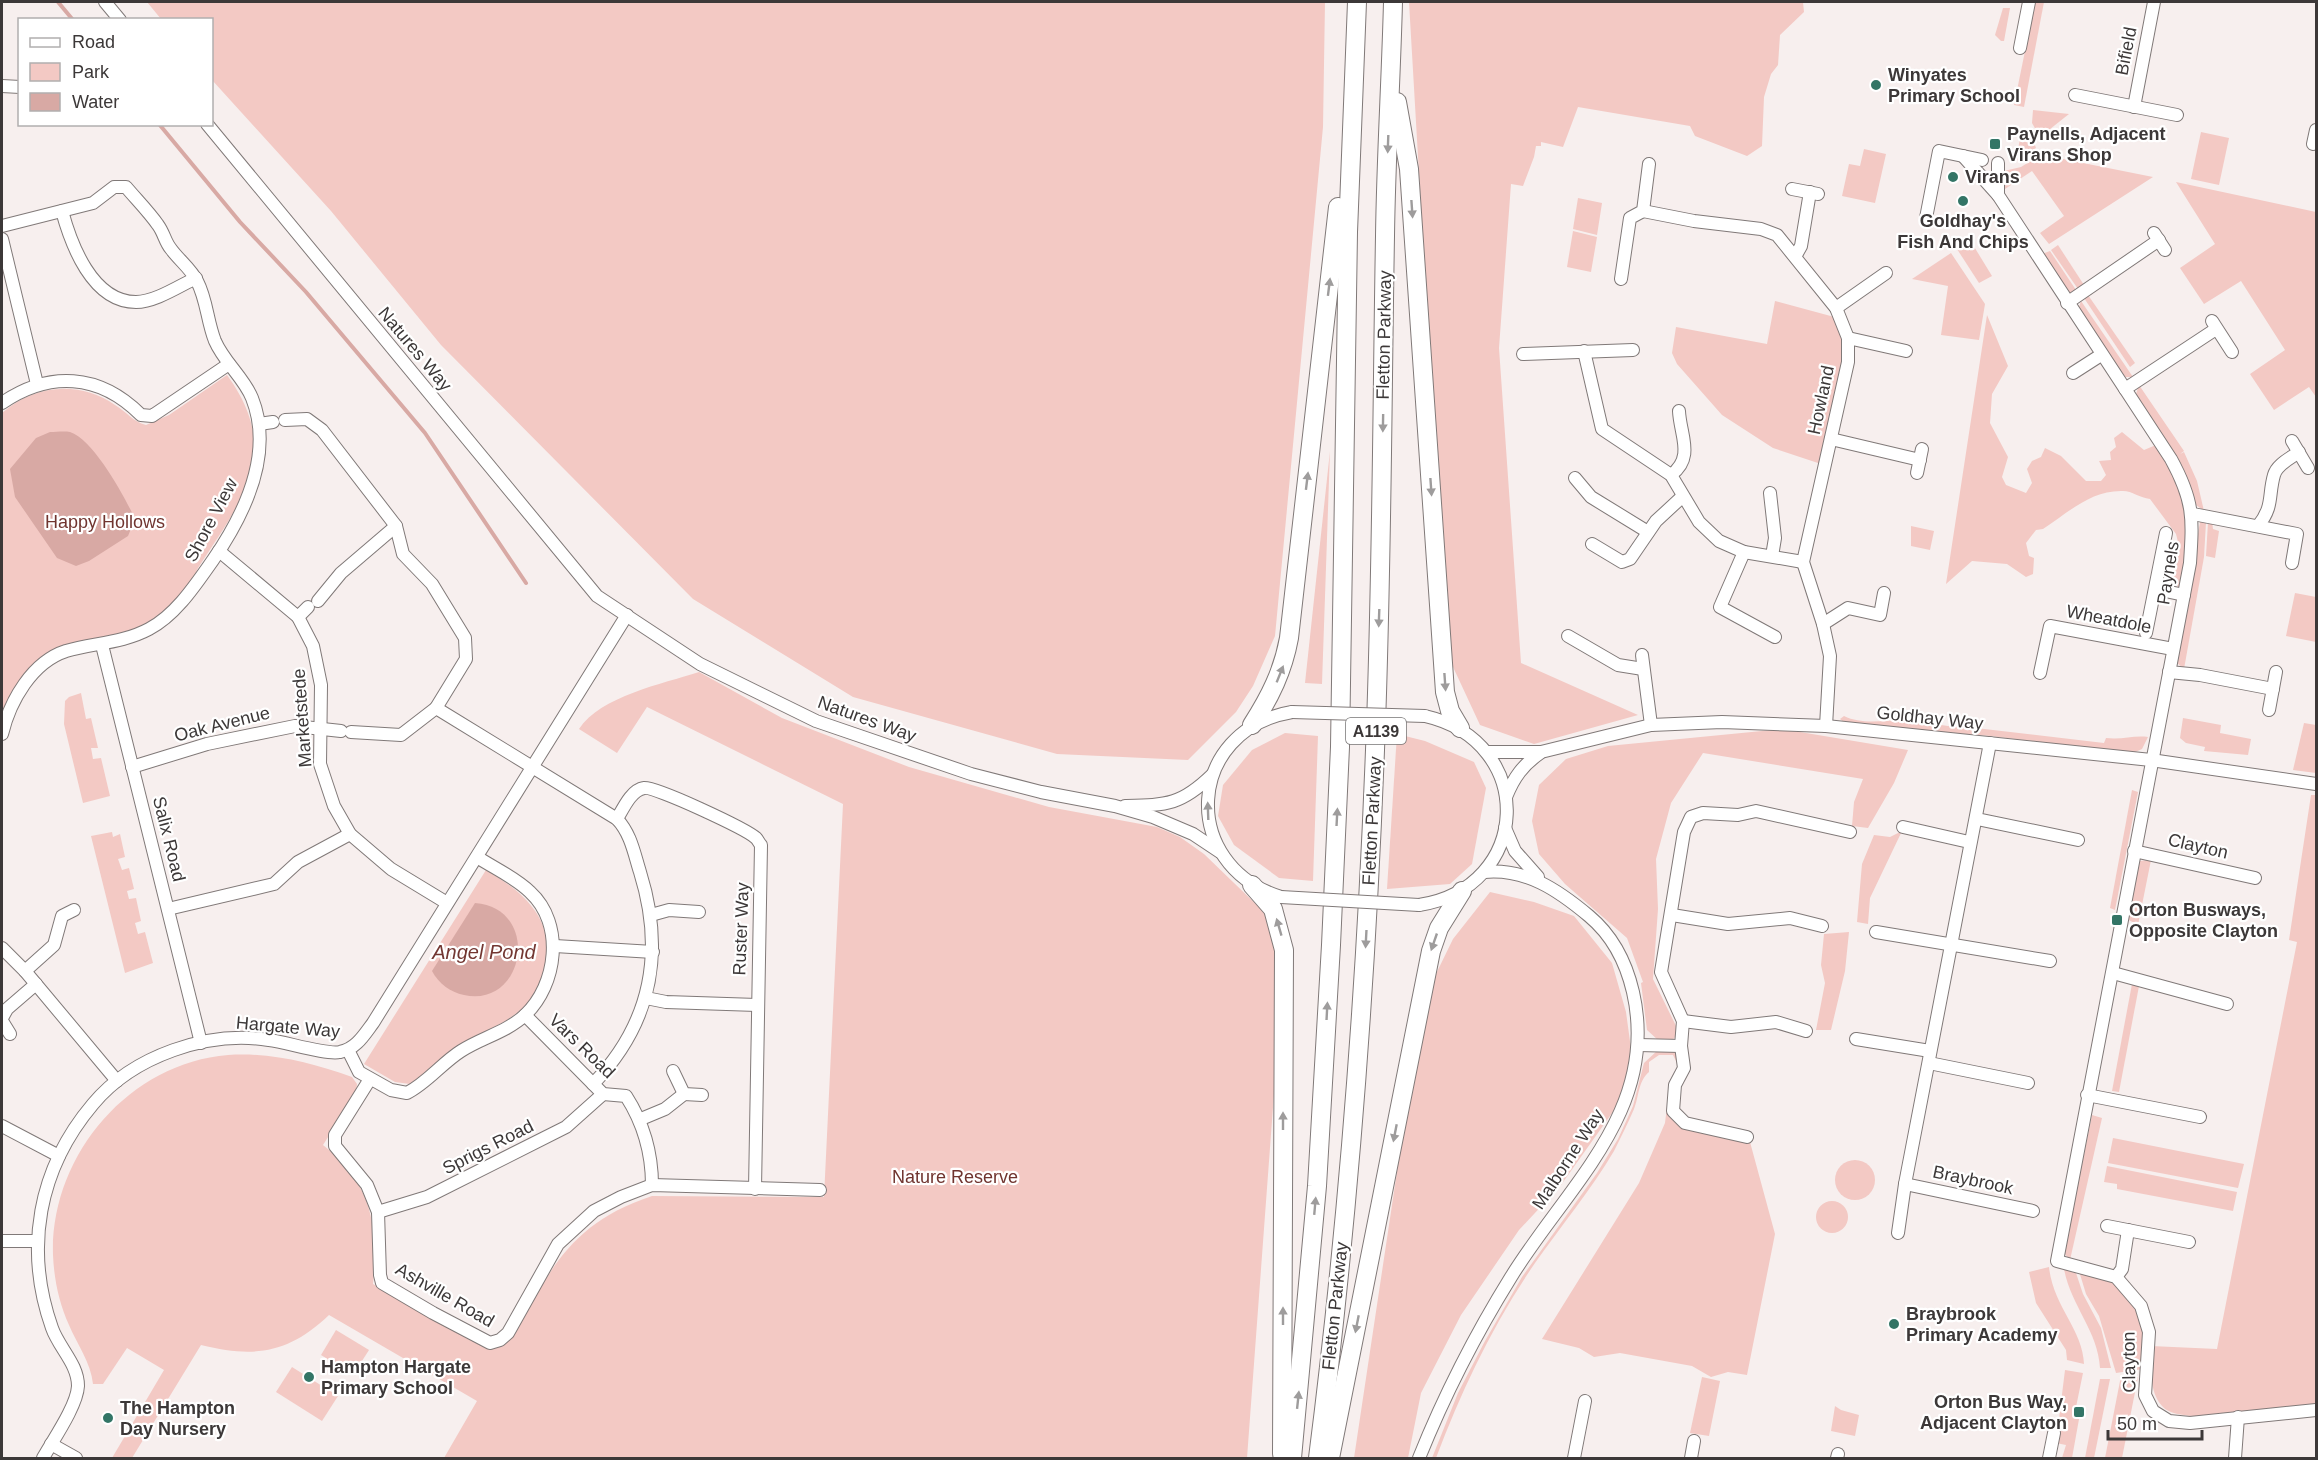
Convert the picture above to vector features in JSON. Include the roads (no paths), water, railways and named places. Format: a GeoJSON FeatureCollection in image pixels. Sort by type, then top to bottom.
{"type":"FeatureCollection","features":[{"type":"Feature","properties":{"kind":"highway","name":"Fletton Parkway"},"geometry":{"type":"LineString","coordinates":[[1292,1458],[1317,1186],[1332,934],[1340,747],[1348,232],[1357,2]]}},
{"type":"Feature","properties":{"kind":"highway","name":"Fletton Parkway"},"geometry":{"type":"LineString","coordinates":[[1318,1458],[1348,1185],[1366,947],[1376,747],[1383,472],[1385,232],[1393,2]]}},
{"type":"Feature","properties":{"kind":"highway"},"geometry":{"type":"LineString","coordinates":[[1252,725],[1271,695],[1284,665],[1289,638],[1354,68]]}},
{"type":"Feature","properties":{"kind":"highway"},"geometry":{"type":"LineString","coordinates":[[1391,68],[1409,169],[1445,692],[1450,711],[1460,728]]}},
{"type":"Feature","properties":{"kind":"highway"},"geometry":{"type":"LineString","coordinates":[[1252,885],[1273,909],[1284,950],[1282,1458]]}},
{"type":"Feature","properties":{"kind":"highway"},"geometry":{"type":"LineString","coordinates":[[1330,1458],[1431,951],[1439,928],[1462,891]]}},
{"type":"Feature","properties":{"kind":"street"},"geometry":{"type":"LineString","coordinates":[[105,2],[118,18]]}},
{"type":"Feature","properties":{"kind":"street"},"geometry":{"type":"LineString","coordinates":[[2020,48],[2029,2]]}},
{"type":"Feature","properties":{"kind":"street","name":"Bifield"},"geometry":{"type":"LineString","coordinates":[[2134,107],[2154,2]]}},
{"type":"Feature","properties":{"kind":"street"},"geometry":{"type":"LineString","coordinates":[[2,86],[18,87]]}},
{"type":"Feature","properties":{"kind":"street"},"geometry":{"type":"LineString","coordinates":[[2075,95],[2177,115]]}},
{"type":"Feature","properties":{"kind":"street","name":"Natures Way"},"geometry":{"type":"LineString","coordinates":[[209,126],[597,596],[700,664],[816,721],[971,774],[1041,792],[1115,806],[1173,825],[1220,852]]}},
{"type":"Feature","properties":{"kind":"street"},"geometry":{"type":"LineString","coordinates":[[2313,144],[2316,130]]}},
{"type":"Feature","properties":{"kind":"street"},"geometry":{"type":"LineString","coordinates":[[1926,218],[1939,151],[1982,160]]}},
{"type":"Feature","properties":{"kind":"street","name":"Paynels"},"geometry":{"type":"LineString","coordinates":[[1963,156],[1998,195],[2181,476],[2193,514],[2190,563],[2151,760]]}},
{"type":"Feature","properties":{"kind":"street"},"geometry":{"type":"LineString","coordinates":[[1998,163],[1998,195]]}},
{"type":"Feature","properties":{"kind":"street"},"geometry":{"type":"LineString","coordinates":[[1621,279],[1630,218],[1643,211],[1649,164]]}},
{"type":"Feature","properties":{"kind":"street"},"geometry":{"type":"LineString","coordinates":[[2,226],[93,202],[114,187],[126,187],[159,226],[169,248],[196,278],[136,302],[119,298],[101,286],[86,270],[72,246],[62,211]]}},
{"type":"Feature","properties":{"kind":"street"},"geometry":{"type":"LineString","coordinates":[[1792,189],[1814,193],[1801,246],[1796,255]]}},
{"type":"Feature","properties":{"kind":"street","name":"Howland"},"geometry":{"type":"LineString","coordinates":[[1643,211],[1694,221],[1761,229],[1777,235],[1796,255],[1836,308],[1848,338],[1848,363],[1803,562]]}},
{"type":"Feature","properties":{"kind":"street"},"geometry":{"type":"LineString","coordinates":[[2,239],[37,384]]}},
{"type":"Feature","properties":{"kind":"street"},"geometry":{"type":"LineString","coordinates":[[2067,303],[2159,241]]}},
{"type":"Feature","properties":{"kind":"street"},"geometry":{"type":"LineString","coordinates":[[1836,308],[1886,273]]}},
{"type":"Feature","properties":{"kind":"street","name":"Shore View"},"geometry":{"type":"LineString","coordinates":[[2,734],[24,685],[42,664],[68,651],[102,645],[150,629],[165,618],[192,589],[219,551],[249,494],[260,454],[259,424],[252,397],[216,344],[206,316],[204,297],[196,278]]}},
{"type":"Feature","properties":{"kind":"street"},"geometry":{"type":"LineString","coordinates":[[2125,389],[2214,325],[2232,352]]}},
{"type":"Feature","properties":{"kind":"street"},"geometry":{"type":"LineString","coordinates":[[1848,338],[1906,351]]}},
{"type":"Feature","properties":{"kind":"street"},"geometry":{"type":"LineString","coordinates":[[1522,354],[1633,350]]}},
{"type":"Feature","properties":{"kind":"street"},"geometry":{"type":"LineString","coordinates":[[1584,351],[1602,429],[1671,475],[1682,497],[1699,522],[1719,541],[1744,552],[1803,562],[1823,624],[1830,656],[1826,726]]}},
{"type":"Feature","properties":{"kind":"street"},"geometry":{"type":"LineString","coordinates":[[2073,373],[2101,355]]}},
{"type":"Feature","properties":{"kind":"street"},"geometry":{"type":"LineString","coordinates":[[2,403],[37,384],[81,381],[106,389],[126,400],[141,415],[152,416],[229,364]]}},
{"type":"Feature","properties":{"kind":"street"},"geometry":{"type":"LineString","coordinates":[[1671,475],[1682,464],[1686,453],[1679,411]]}},
{"type":"Feature","properties":{"kind":"street"},"geometry":{"type":"LineString","coordinates":[[259,424],[307,419],[322,430],[396,526],[403,554],[432,584],[465,638],[466,659],[436,708],[616,819],[627,830],[651,915],[653,952],[646,998],[631,1036],[611,1065],[593,1084]]}},
{"type":"Feature","properties":{"kind":"street"},"geometry":{"type":"LineString","coordinates":[[1831,439],[1921,454],[1917,473]]}},
{"type":"Feature","properties":{"kind":"street"},"geometry":{"type":"LineString","coordinates":[[2292,441],[2308,468]]}},
{"type":"Feature","properties":{"kind":"street"},"geometry":{"type":"LineString","coordinates":[[2258,526],[2265,517],[2273,492],[2274,474],[2281,465],[2299,452]]}},
{"type":"Feature","properties":{"kind":"street"},"geometry":{"type":"LineString","coordinates":[[1575,478],[1591,497],[1648,532]]}},
{"type":"Feature","properties":{"kind":"street"},"geometry":{"type":"LineString","coordinates":[[1770,493],[1775,538],[1772,556]]}},
{"type":"Feature","properties":{"kind":"street"},"geometry":{"type":"LineString","coordinates":[[1592,544],[1622,562],[1630,559],[1665,511],[1682,497]]}},
{"type":"Feature","properties":{"kind":"street"},"geometry":{"type":"LineString","coordinates":[[2193,514],[2297,534],[2292,563]]}},
{"type":"Feature","properties":{"kind":"street"},"geometry":{"type":"LineString","coordinates":[[298,617],[341,573],[396,526]]}},
{"type":"Feature","properties":{"kind":"street","name":"Wheatdole"},"geometry":{"type":"LineString","coordinates":[[2146,633],[2166,533]]}},
{"type":"Feature","properties":{"kind":"street","name":"Marketstede"},"geometry":{"type":"LineString","coordinates":[[219,551],[298,617],[313,646],[321,685],[320,764],[334,806],[350,834],[391,869],[447,903]]}},
{"type":"Feature","properties":{"kind":"street"},"geometry":{"type":"LineString","coordinates":[[1744,552],[1720,608],[1775,637]]}},
{"type":"Feature","properties":{"kind":"street"},"geometry":{"type":"LineString","coordinates":[[2156,589],[2184,596]]}},
{"type":"Feature","properties":{"kind":"street"},"geometry":{"type":"LineString","coordinates":[[1823,624],[1848,608],[1880,615],[1884,593]]}},
{"type":"Feature","properties":{"kind":"street","name":"Hargate Way"},"geometry":{"type":"LineString","coordinates":[[43,1458],[75,1400],[77,1376],[53,1331],[45,1306],[39,1279],[37,1241],[42,1197],[59,1156],[74,1129],[93,1103],[117,1081],[161,1056],[201,1043],[261,1038],[332,1052],[348,1050],[360,1040],[627,615]]}},
{"type":"Feature","properties":{"kind":"street","name":"Wheatdole"},"geometry":{"type":"LineString","coordinates":[[2040,673],[2050,627],[2173,649]]}},
{"type":"Feature","properties":{"kind":"street"},"geometry":{"type":"LineString","coordinates":[[1568,636],[1618,665],[1643,669]]}},
{"type":"Feature","properties":{"kind":"street","name":"Salix Road"},"geometry":{"type":"LineString","coordinates":[[102,645],[201,1043]]}},
{"type":"Feature","properties":{"kind":"street"},"geometry":{"type":"LineString","coordinates":[[1642,655],[1651,725]]}},
{"type":"Feature","properties":{"kind":"street"},"geometry":{"type":"LineString","coordinates":[[2169,672],[2200,675],[2273,689]]}},
{"type":"Feature","properties":{"kind":"street"},"geometry":{"type":"LineString","coordinates":[[2269,710],[2276,672]]}},
{"type":"Feature","properties":{"kind":"street","name":"Oak Avenue"},"geometry":{"type":"LineString","coordinates":[[132,767],[207,744],[295,726],[401,735],[436,708]]}},
{"type":"Feature","properties":{"kind":"street"},"geometry":{"type":"LineString","coordinates":[[1292,712],[1425,716],[1460,728],[1488,752],[1497,766],[1506,796],[1505,828],[1497,852],[1484,872],[1462,891],[1441,900],[1419,905],[1281,897],[1252,885],[1228,865],[1220,852],[1209,822],[1208,790],[1212,775],[1228,746],[1252,725],[1265,718],[1292,712]]}},
{"type":"Feature","properties":{"kind":"street","name":"Goldhay Way"},"geometry":{"type":"LineString","coordinates":[[1488,752],[1541,752],[1651,725],[1722,722],[1826,726],[2151,760],[2316,784]]}},
{"type":"Feature","properties":{"kind":"street","name":"Braybrook"},"geometry":{"type":"LineString","coordinates":[[1899,1233],[1905,1184],[1969,842],[1977,819],[1990,743]]}},
{"type":"Feature","properties":{"kind":"street","name":"Goldhay Way"},"geometry":{"type":"LineString","coordinates":[[1506,796],[1513,778],[1525,763],[1541,752]]}},
{"type":"Feature","properties":{"kind":"street"},"geometry":{"type":"LineString","coordinates":[[2128,1230],[2122,1269],[2116,1277],[2057,1261],[2151,760]]}},
{"type":"Feature","properties":{"kind":"street","name":"Natures Way"},"geometry":{"type":"LineString","coordinates":[[1115,806],[1173,803],[1195,792],[1212,775]]}},
{"type":"Feature","properties":{"kind":"street","name":"Ruster Way"},"geometry":{"type":"LineString","coordinates":[[616,819],[632,795],[644,788],[658,789],[755,837],[761,845],[755,1189]]}},
{"type":"Feature","properties":{"kind":"street"},"geometry":{"type":"LineString","coordinates":[[1746,1137],[1685,1123],[1673,1111],[1675,1085],[1684,1068],[1681,1046],[1683,1021],[1661,972],[1684,832],[1690,817],[1703,813],[1738,815],[1756,811],[1850,832]]}},
{"type":"Feature","properties":{"kind":"street"},"geometry":{"type":"LineString","coordinates":[[1977,819],[2078,840]]}},
{"type":"Feature","properties":{"kind":"street"},"geometry":{"type":"LineString","coordinates":[[1903,827],[1969,842]]}},
{"type":"Feature","properties":{"kind":"street","name":"Malborne Way"},"geometry":{"type":"LineString","coordinates":[[1505,828],[1515,851],[1546,885]]}},
{"type":"Feature","properties":{"kind":"street"},"geometry":{"type":"LineString","coordinates":[[168,909],[274,884],[298,862],[350,834]]}},
{"type":"Feature","properties":{"kind":"street","name":"Clayton"},"geometry":{"type":"LineString","coordinates":[[2134,850],[2255,878]]}},
{"type":"Feature","properties":{"kind":"street"},"geometry":{"type":"LineString","coordinates":[[348,1050],[359,1072],[391,1090],[407,1093],[454,1055],[525,1015],[539,994],[551,968],[555,946],[543,911],[531,892],[477,857]]}},
{"type":"Feature","properties":{"kind":"street","name":"Malborne Way"},"geometry":{"type":"LineString","coordinates":[[1419,1458],[1467,1351],[1535,1240],[1583,1176],[1618,1116],[1636,1068],[1638,1045],[1635,1001],[1621,955],[1610,937],[1595,921],[1546,885],[1525,875],[1504,870],[1484,872]]}},
{"type":"Feature","properties":{"kind":"street"},"geometry":{"type":"LineString","coordinates":[[25,970],[54,945],[62,916],[74,910]]}},
{"type":"Feature","properties":{"kind":"street"},"geometry":{"type":"LineString","coordinates":[[651,915],[669,910],[699,912]]}},
{"type":"Feature","properties":{"kind":"street"},"geometry":{"type":"LineString","coordinates":[[1672,915],[1728,924],[1790,918],[1822,926]]}},
{"type":"Feature","properties":{"kind":"street"},"geometry":{"type":"LineString","coordinates":[[1876,932],[2050,961]]}},
{"type":"Feature","properties":{"kind":"street"},"geometry":{"type":"LineString","coordinates":[[555,946],[653,952]]}},
{"type":"Feature","properties":{"kind":"street"},"geometry":{"type":"LineString","coordinates":[[2,948],[25,970],[117,1081]]}},
{"type":"Feature","properties":{"kind":"street"},"geometry":{"type":"LineString","coordinates":[[2112,973],[2227,1004]]}},
{"type":"Feature","properties":{"kind":"street"},"geometry":{"type":"LineString","coordinates":[[10,1034],[2,1019],[7,1009],[36,984]]}},
{"type":"Feature","properties":{"kind":"street"},"geometry":{"type":"LineString","coordinates":[[646,998],[666,1002],[757,1005]]}},
{"type":"Feature","properties":{"kind":"street","name":"Vars Road"},"geometry":{"type":"LineString","coordinates":[[525,1015],[603,1094],[626,1096],[641,1119],[652,1163],[652,1185]]}},
{"type":"Feature","properties":{"kind":"street"},"geometry":{"type":"LineString","coordinates":[[1683,1021],[1731,1027],[1776,1022],[1806,1031]]}},
{"type":"Feature","properties":{"kind":"street"},"geometry":{"type":"LineString","coordinates":[[1856,1039],[2028,1083]]}},
{"type":"Feature","properties":{"kind":"street"},"geometry":{"type":"LineString","coordinates":[[1638,1045],[1681,1046]]}},
{"type":"Feature","properties":{"kind":"street"},"geometry":{"type":"LineString","coordinates":[[673,1071],[684,1094]]}},
{"type":"Feature","properties":{"kind":"street","name":"Ashville Road"},"geometry":{"type":"LineString","coordinates":[[370,1079],[335,1135],[335,1146],[366,1185],[378,1212],[382,1283],[490,1343],[500,1340],[508,1333],[558,1244],[594,1211],[621,1197],[652,1185],[820,1190]]}},
{"type":"Feature","properties":{"kind":"street","name":"Sprigs Road"},"geometry":{"type":"LineString","coordinates":[[378,1212],[436,1193],[566,1127],[603,1094]]}},
{"type":"Feature","properties":{"kind":"street"},"geometry":{"type":"LineString","coordinates":[[641,1119],[665,1109],[684,1094],[702,1095]]}},
{"type":"Feature","properties":{"kind":"street"},"geometry":{"type":"LineString","coordinates":[[2087,1095],[2200,1117]]}},
{"type":"Feature","properties":{"kind":"street"},"geometry":{"type":"LineString","coordinates":[[2,1126],[59,1156]]}},
{"type":"Feature","properties":{"kind":"street","name":"Braybrook"},"geometry":{"type":"LineString","coordinates":[[1905,1184],[2033,1211]]}},
{"type":"Feature","properties":{"kind":"street"},"geometry":{"type":"LineString","coordinates":[[2107,1226],[2189,1242]]}},
{"type":"Feature","properties":{"kind":"street"},"geometry":{"type":"LineString","coordinates":[[2,1241],[37,1241]]}},
{"type":"Feature","properties":{"kind":"street","name":"Clayton"},"geometry":{"type":"LineString","coordinates":[[2116,1277],[2141,1306],[2149,1332],[2145,1395],[2153,1411],[2169,1421],[2190,1423],[2316,1410]]}},
{"type":"Feature","properties":{"kind":"street"},"geometry":{"type":"LineString","coordinates":[[1574,1458],[1585,1401]]}},
{"type":"Feature","properties":{"kind":"street"},"geometry":{"type":"LineString","coordinates":[[2235,1458],[2238,1417]]}},
{"type":"Feature","properties":{"kind":"street"},"geometry":{"type":"LineString","coordinates":[[2049,1458],[2054,1433]]}},
{"type":"Feature","properties":{"kind":"street"},"geometry":{"type":"LineString","coordinates":[[1691,1458],[1694,1441]]}},
{"type":"Feature","properties":{"kind":"street"},"geometry":{"type":"LineString","coordinates":[[51,1444],[76,1458]]}},
{"type":"Feature","properties":{"kind":"water","name":"Happy Hollows"},"geometry":{"type":"Polygon","coordinates":[[[50,432],[70,432],[89,446],[108,470],[135,519],[128,536],[89,561],[76,566],[57,558],[15,497],[10,469],[36,438],[50,432]]]}},
{"type":"Feature","properties":{"kind":"water","name":"Angel Pond"},"geometry":{"type":"Polygon","coordinates":[[[475,903],[496,909],[510,921],[517,938],[518,956],[512,973],[501,987],[485,995],[464,995],[445,987],[432,971],[475,903]]]}},
{"type":"Feature","properties":{"kind":"waterway"},"geometry":{"type":"LineString","coordinates":[[58,2],[71,18]]}},
{"type":"Feature","properties":{"kind":"waterway"},"geometry":{"type":"LineString","coordinates":[[161,126],[240,222],[306,292],[425,433],[526,583]]}},
{"type":"Feature","properties":{"kind":"place","name":"Winyates Primary School"},"geometry":{"type":"Point","coordinates":[1876,85]}},
{"type":"Feature","properties":{"kind":"place","name":"Paynells, Adjacent Virans Shop"},"geometry":{"type":"Point","coordinates":[1995,144]}},
{"type":"Feature","properties":{"kind":"place","name":"Virans"},"geometry":{"type":"Point","coordinates":[1953,177]}},
{"type":"Feature","properties":{"kind":"place","name":"Goldhay's Fish And Chips"},"geometry":{"type":"Point","coordinates":[1963,201]}},
{"type":"Feature","properties":{"kind":"place","name":"Orton Busways, Opposite Clayton"},"geometry":{"type":"Point","coordinates":[2117,920]}},
{"type":"Feature","properties":{"kind":"place","name":"Braybrook Primary Academy"},"geometry":{"type":"Point","coordinates":[1894,1324]}},
{"type":"Feature","properties":{"kind":"place","name":"Hampton Hargate Primary School"},"geometry":{"type":"Point","coordinates":[309,1377]}},
{"type":"Feature","properties":{"kind":"place","name":"Orton Bus Way, Adjacent Clayton"},"geometry":{"type":"Point","coordinates":[2079,1412]}},
{"type":"Feature","properties":{"kind":"place","name":"The Hampton Day Nursery"},"geometry":{"type":"Point","coordinates":[108,1418]}},
{"type":"Feature","properties":{"kind":"park label","name":"Nature Reserve"},"geometry":{"type":"Point","coordinates":[955,1177]}}]}
